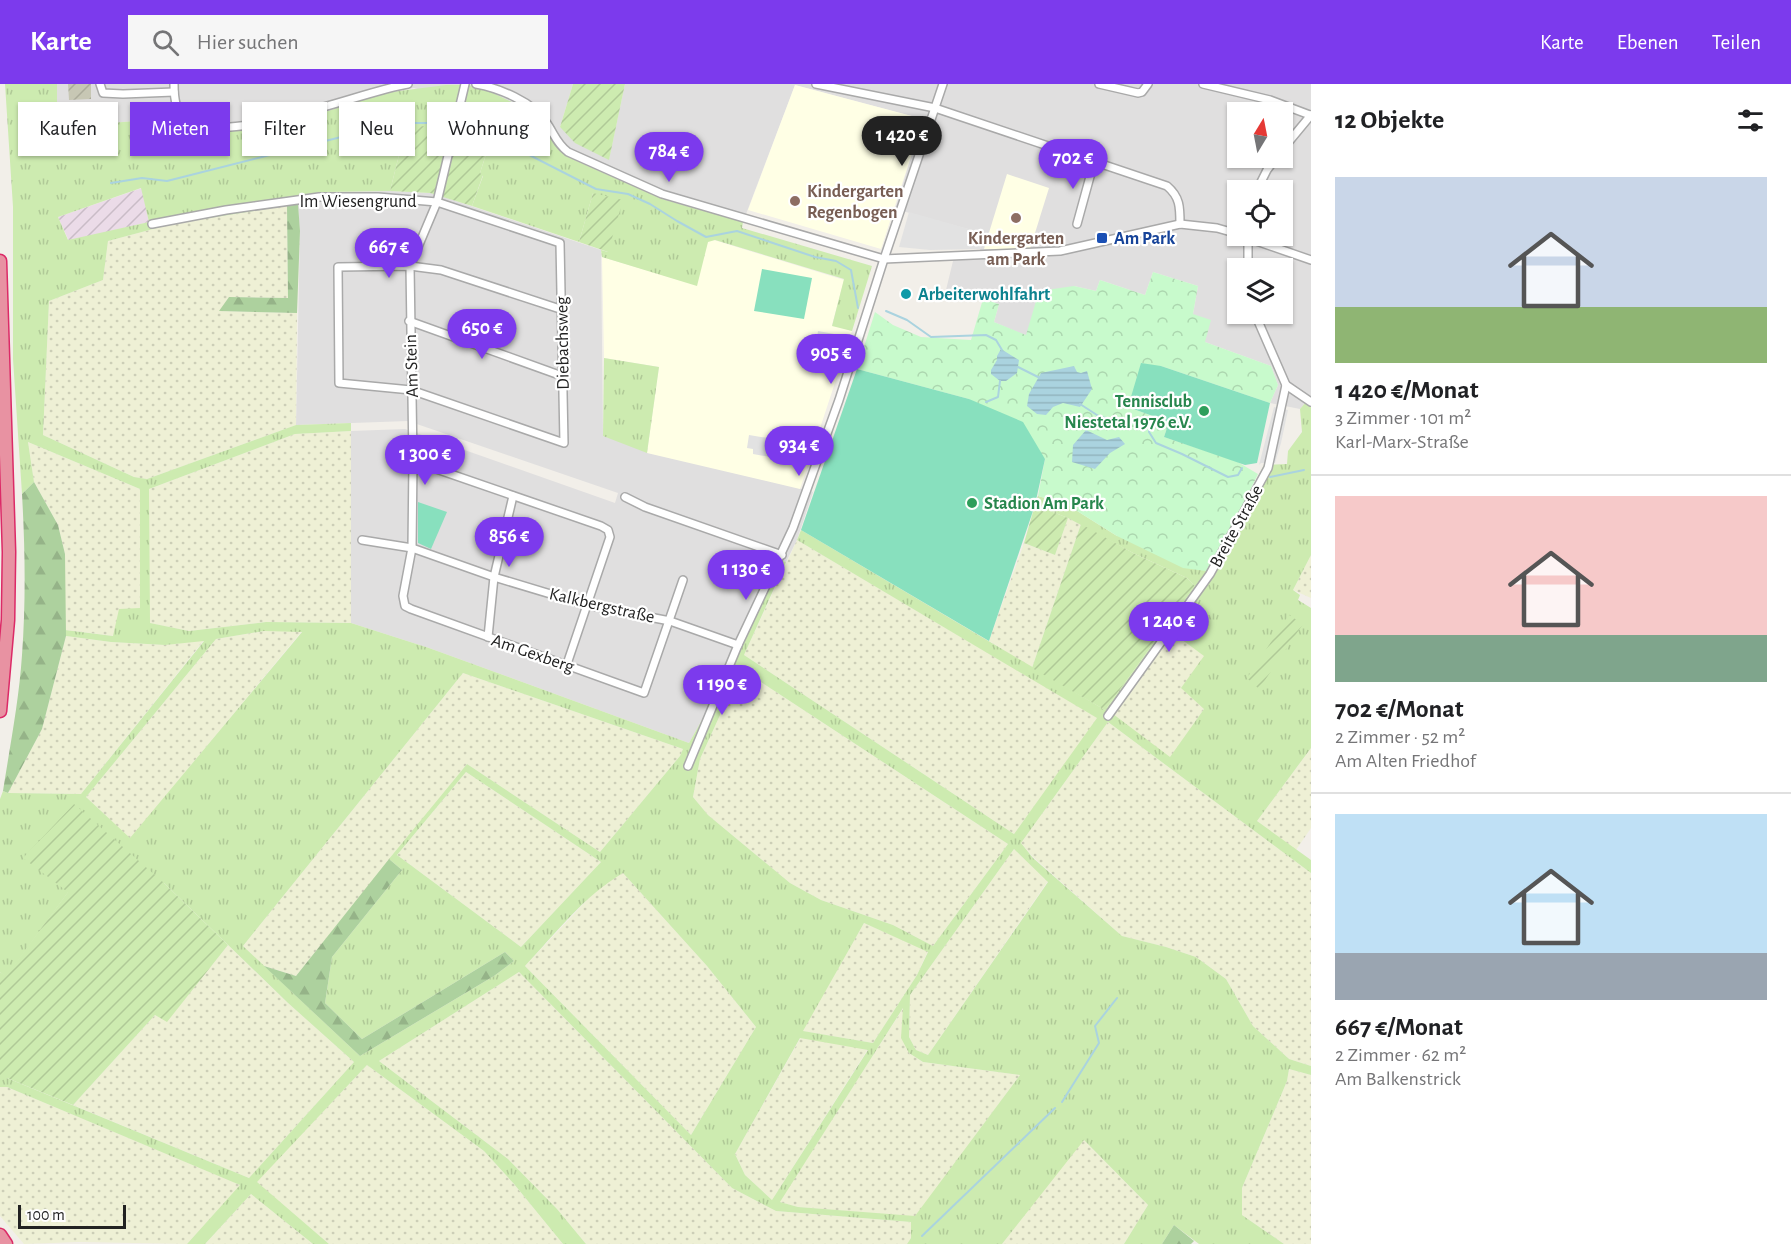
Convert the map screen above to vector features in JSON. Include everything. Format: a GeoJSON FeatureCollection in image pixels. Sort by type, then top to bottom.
{"type":"FeatureCollection","features":[{"type":"Feature","properties":{"kind":"highway"},"geometry":{"type":"LineString","coordinates":[[0,261],[9,589],[6,658],[0,711]]}},
{"type":"Feature","properties":{"kind":"highway"},"geometry":{"type":"LineString","coordinates":[[0,1235],[6,1244]]}},
{"type":"Feature","properties":{"kind":"street"},"geometry":{"type":"LineString","coordinates":[[100,84],[103,93],[174,92]]}},
{"type":"Feature","properties":{"kind":"street"},"geometry":{"type":"LineString","coordinates":[[174,84],[179,113],[192,124],[220,128],[268,121],[322,109],[368,93],[408,84]]}},
{"type":"Feature","properties":{"kind":"street","name":"Am Stein"},"geometry":{"type":"LineString","coordinates":[[412,548],[410,266],[437,202],[465,84]]}},
{"type":"Feature","properties":{"kind":"street"},"geometry":{"type":"LineString","coordinates":[[476,84],[494,87],[521,100],[545,120],[558,144],[568,152],[662,194],[884,259],[1060,251],[1180,224],[1227,231]]}},
{"type":"Feature","properties":{"kind":"street"},"geometry":{"type":"LineString","coordinates":[[816,84],[935,108],[1167,186],[1176,194],[1180,206],[1180,224]]}},
{"type":"Feature","properties":{"kind":"street"},"geometry":{"type":"LineString","coordinates":[[688,766],[738,645],[782,555],[837,407],[943,84]]}},
{"type":"Feature","properties":{"kind":"street"},"geometry":{"type":"LineString","coordinates":[[1099,84],[1138,93],[1142,92],[1148,84]]}},
{"type":"Feature","properties":{"kind":"street"},"geometry":{"type":"LineString","coordinates":[[1203,84],[1270,100],[1311,115],[1293,137]]}},
{"type":"Feature","properties":{"kind":"street"},"geometry":{"type":"LineString","coordinates":[[1077,224],[1094,162]]}},
{"type":"Feature","properties":{"kind":"street","name":"Im Wiesengrund"},"geometry":{"type":"LineString","coordinates":[[152,224],[226,210],[319,197],[378,197],[437,202],[560,243]]}},
{"type":"Feature","properties":{"kind":"street","name":"Diebachsweg"},"geometry":{"type":"LineString","coordinates":[[411,390],[564,443],[560,243]]}},
{"type":"Feature","properties":{"kind":"street"},"geometry":{"type":"LineString","coordinates":[[1273,246],[1311,260]]}},
{"type":"Feature","properties":{"kind":"street"},"geometry":{"type":"LineString","coordinates":[[411,390],[339,384],[338,267],[410,266],[441,270],[563,310]]}},
{"type":"Feature","properties":{"kind":"street"},"geometry":{"type":"LineString","coordinates":[[409,321],[562,376]]}},
{"type":"Feature","properties":{"kind":"street"},"geometry":{"type":"LineString","coordinates":[[1259,324],[1286,386],[1311,402]]}},
{"type":"Feature","properties":{"kind":"street","name":"Breite Straße"},"geometry":{"type":"LineString","coordinates":[[1108,716],[1210,574],[1231,539],[1268,468],[1286,386]]}},
{"type":"Feature","properties":{"kind":"street"},"geometry":{"type":"LineString","coordinates":[[413,461],[608,530],[610,537],[567,664]]}},
{"type":"Feature","properties":{"kind":"street"},"geometry":{"type":"LineString","coordinates":[[488,637],[494,577],[513,496]]}},
{"type":"Feature","properties":{"kind":"street"},"geometry":{"type":"LineString","coordinates":[[625,497],[645,507],[782,555]]}},
{"type":"Feature","properties":{"kind":"street","name":"Kalkbergstraße"},"geometry":{"type":"LineString","coordinates":[[362,540],[412,548],[494,577],[587,605],[670,621],[738,645]]}},
{"type":"Feature","properties":{"kind":"street","name":"Am Gexberg"},"geometry":{"type":"LineString","coordinates":[[412,548],[403,596],[405,606],[644,693],[670,621]]}},
{"type":"Feature","properties":{"kind":"street","name":"Kalkbergstraße"},"geometry":{"type":"LineString","coordinates":[[670,621],[683,580]]}},
{"type":"Feature","properties":{"kind":"shaded area"},"geometry":{"type":"Polygon","coordinates":[[[57,84],[573,84],[560,127],[609,159],[625,84],[1311,84],[1311,405],[1306,402],[1300,409],[1270,403],[1278,385],[1271,366],[1205,342],[1193,314],[1198,286],[1153,272],[1145,295],[1100,280],[1096,291],[1074,286],[1026,336],[994,322],[999,304],[946,290],[954,257],[979,259],[982,233],[895,209],[923,119],[795,85],[743,222],[663,199],[570,158],[560,151],[550,137],[550,102],[462,102],[414,88],[383,93],[361,102],[339,102],[339,109],[327,112],[327,102],[242,102],[242,130],[230,131],[230,102],[130,102],[130,121],[118,122],[118,102],[57,102],[57,84]]]}},
{"type":"Feature","properties":{"kind":"shaded area"},"geometry":{"type":"Polygon","coordinates":[[[68,84],[91,84],[91,99],[69,100],[68,84]]]}},
{"type":"Feature","properties":{"kind":"shaded area"},"geometry":{"type":"Polygon","coordinates":[[[795,85],[923,119],[881,249],[748,210],[795,85]]]}},
{"type":"Feature","properties":{"kind":"shaded area","name":"Kindergarten am Park"},"geometry":{"type":"Polygon","coordinates":[[[1007,174],[1049,188],[1030,249],[984,249],[1007,174]]]}},
{"type":"Feature","properties":{"kind":"shaded area"},"geometry":{"type":"Polygon","coordinates":[[[142,188],[149,222],[69,241],[58,217],[142,188]]]}},
{"type":"Feature","properties":{"kind":"shaded area"},"geometry":{"type":"Polygon","coordinates":[[[323,192],[430,193],[601,250],[603,436],[813,492],[797,540],[786,562],[782,560],[712,714],[703,718],[689,743],[429,648],[351,623],[351,431],[405,429],[615,503],[618,493],[408,421],[296,425],[300,231],[297,195],[323,192]]]}},
{"type":"Feature","properties":{"kind":"shaded area"},"geometry":{"type":"Polygon","coordinates":[[[287,206],[288,298],[229,297],[220,311],[297,313],[296,425],[147,479],[134,477],[43,435],[49,301],[103,280],[108,241],[172,224],[287,206]]]}},
{"type":"Feature","properties":{"kind":"shaded area"},"geometry":{"type":"Polygon","coordinates":[[[909,212],[983,233],[980,249],[930,250],[899,247],[909,212]]]}},
{"type":"Feature","properties":{"kind":"shaded area"},"geometry":{"type":"Polygon","coordinates":[[[714,240],[844,280],[832,325],[852,331],[800,489],[647,453],[659,367],[604,358],[602,257],[696,285],[708,241],[714,240]]]}},
{"type":"Feature","properties":{"kind":"shaded area"},"geometry":{"type":"Polygon","coordinates":[[[818,331],[845,336],[841,360],[832,366],[802,361],[806,337],[817,338],[818,331]]]}},
{"type":"Feature","properties":{"kind":"shaded area"},"geometry":{"type":"Polygon","coordinates":[[[1274,407],[1288,410],[1281,443],[1275,463],[1259,465],[1274,407]]]}},
{"type":"Feature","properties":{"kind":"shaded area"},"geometry":{"type":"Polygon","coordinates":[[[351,431],[351,623],[266,622],[189,631],[149,623],[149,489],[295,434],[351,431]]]}},
{"type":"Feature","properties":{"kind":"shaded area"},"geometry":{"type":"Polygon","coordinates":[[[749,435],[792,442],[790,454],[782,453],[781,459],[753,454],[753,449],[747,448],[749,435]]]}},
{"type":"Feature","properties":{"kind":"shaded area"},"geometry":{"type":"Polygon","coordinates":[[[28,442],[140,489],[140,608],[114,636],[65,630],[65,554],[58,525],[34,482],[28,442]]]}},
{"type":"Feature","properties":{"kind":"shaded area"},"geometry":{"type":"Polygon","coordinates":[[[1068,518],[1081,524],[1032,668],[989,641],[1024,543],[1055,555],[1068,518]]]}},
{"type":"Feature","properties":{"kind":"shaded area"},"geometry":{"type":"Polygon","coordinates":[[[797,540],[1098,718],[1014,834],[744,655],[797,540]]]}},
{"type":"Feature","properties":{"kind":"shaded area"},"geometry":{"type":"Polygon","coordinates":[[[1311,555],[1311,598],[1293,590],[1311,555]]]}},
{"type":"Feature","properties":{"kind":"shaded area"},"geometry":{"type":"Polygon","coordinates":[[[264,631],[302,631],[130,839],[86,797],[216,639],[264,631]]]}},
{"type":"Feature","properties":{"kind":"shaded area"},"geometry":{"type":"Polygon","coordinates":[[[1173,632],[1205,656],[1204,709],[1170,758],[1112,714],[1173,632]]]}},
{"type":"Feature","properties":{"kind":"shaded area"},"geometry":{"type":"Polygon","coordinates":[[[66,636],[111,642],[164,645],[204,640],[81,794],[8,793],[42,729],[66,636]]]}},
{"type":"Feature","properties":{"kind":"shaded area"},"geometry":{"type":"Polygon","coordinates":[[[741,669],[1008,844],[933,946],[893,925],[821,900],[790,883],[708,815],[693,797],[700,759],[741,669]]]}},
{"type":"Feature","properties":{"kind":"shaded area"},"geometry":{"type":"Polygon","coordinates":[[[463,673],[683,749],[680,756],[600,852],[467,764],[296,976],[264,966],[243,946],[463,673]]]}},
{"type":"Feature","properties":{"kind":"shaded area"},"geometry":{"type":"Polygon","coordinates":[[[1108,722],[1311,873],[1311,1066],[1289,1059],[1253,1026],[1226,979],[1196,957],[1122,936],[1033,857],[1021,843],[1108,722]]]}},
{"type":"Feature","properties":{"kind":"shaded area"},"geometry":{"type":"Polygon","coordinates":[[[1311,748],[1311,828],[1296,850],[1257,821],[1311,748]]]}},
{"type":"Feature","properties":{"kind":"shaded area"},"geometry":{"type":"Polygon","coordinates":[[[466,772],[601,862],[521,947],[397,855],[466,772]]]}},
{"type":"Feature","properties":{"kind":"shaded area"},"geometry":{"type":"Polygon","coordinates":[[[1014,849],[1048,881],[928,1055],[916,1050],[909,1037],[910,995],[1014,849]]]}},
{"type":"Feature","properties":{"kind":"shaded area"},"geometry":{"type":"Polygon","coordinates":[[[623,873],[707,966],[756,1027],[691,1135],[525,966],[588,899],[604,884],[623,873]]]}},
{"type":"Feature","properties":{"kind":"shaded area"},"geometry":{"type":"Polygon","coordinates":[[[864,923],[928,951],[917,975],[873,1043],[802,1031],[864,923]]]}},
{"type":"Feature","properties":{"kind":"shaded area"},"geometry":{"type":"Polygon","coordinates":[[[228,945],[354,1062],[249,1178],[73,1105],[155,1015],[167,1021],[228,945]]]}},
{"type":"Feature","properties":{"kind":"shaded area"},"geometry":{"type":"Polygon","coordinates":[[[519,972],[732,1188],[776,1211],[911,1222],[911,1238],[907,1244],[586,1244],[557,1209],[508,1159],[379,1061],[519,972]]]}},
{"type":"Feature","properties":{"kind":"shaded area"},"geometry":{"type":"Polygon","coordinates":[[[904,1007],[909,1053],[923,1062],[1020,1075],[915,1217],[798,1207],[779,1202],[904,1007]]]}},
{"type":"Feature","properties":{"kind":"shaded area"},"geometry":{"type":"Polygon","coordinates":[[[801,1037],[868,1049],[772,1200],[745,1175],[735,1154],[801,1037]]]}},
{"type":"Feature","properties":{"kind":"shaded area"},"geometry":{"type":"Polygon","coordinates":[[[367,1065],[484,1151],[563,1244],[329,1244],[256,1182],[367,1065]]]}},
{"type":"Feature","properties":{"kind":"shaded area"},"geometry":{"type":"Polygon","coordinates":[[[1289,1069],[1311,1075],[1311,1244],[1284,1244],[1242,1215],[1242,1188],[1287,1081],[1289,1069]]]}},
{"type":"Feature","properties":{"kind":"shaded area"},"geometry":{"type":"Polygon","coordinates":[[[0,1087],[7,1087],[241,1185],[187,1244],[79,1242],[24,1244],[0,1216],[0,1087]]]}},
{"type":"Feature","properties":{"kind":"shaded area"},"geometry":{"type":"Polygon","coordinates":[[[1083,1139],[1148,1205],[1124,1244],[1002,1244],[1083,1139]]]}},
{"type":"Feature","properties":{"kind":"shaded area"},"geometry":{"type":"Polygon","coordinates":[[[251,1194],[313,1244],[205,1244],[251,1194]]]}},
{"type":"Feature","properties":{"kind":"green space"},"geometry":{"type":"Polygon","coordinates":[[[5,84],[57,84],[57,102],[18,102],[18,156],[118,156],[118,122],[130,121],[130,156],[230,156],[230,131],[242,130],[242,156],[327,156],[327,111],[339,107],[339,156],[399,156],[390,191],[323,192],[297,195],[298,204],[172,224],[108,241],[103,280],[49,301],[43,435],[134,477],[147,479],[296,425],[351,423],[351,431],[295,434],[149,489],[150,623],[189,631],[266,622],[351,623],[429,648],[689,743],[703,718],[712,714],[781,560],[786,562],[744,655],[1014,834],[1097,718],[797,540],[801,530],[1105,710],[1195,586],[1187,578],[1135,554],[1068,518],[1035,505],[1038,496],[1066,504],[1117,536],[1226,539],[1264,465],[1287,464],[1288,451],[1302,432],[1300,409],[1306,402],[1311,405],[1311,555],[1293,590],[1300,595],[1298,600],[1311,608],[1311,748],[1257,821],[1311,860],[1311,873],[1108,722],[1021,843],[1033,858],[1122,936],[1196,957],[1226,979],[1253,1026],[1289,1059],[1311,1066],[1311,1075],[1289,1069],[1287,1081],[1242,1188],[1242,1215],[1284,1244],[1199,1244],[1174,1225],[1162,1244],[1124,1244],[1148,1205],[1084,1140],[1002,1244],[907,1244],[911,1238],[911,1222],[776,1211],[732,1188],[519,972],[379,1061],[508,1159],[557,1209],[586,1244],[563,1244],[484,1151],[367,1065],[257,1182],[329,1244],[313,1244],[251,1194],[205,1244],[187,1244],[240,1185],[7,1087],[0,1087],[0,1078],[7,1078],[249,1178],[354,1062],[288,1003],[164,883],[69,891],[6,977],[0,972],[0,799],[3,791],[8,793],[81,794],[204,641],[165,645],[111,642],[66,636],[65,630],[113,636],[119,609],[140,608],[140,489],[28,442],[34,482],[22,494],[13,359],[13,207],[5,84]],[[141,188],[58,217],[68,240],[149,222],[141,188]],[[264,631],[216,639],[86,797],[130,838],[302,632],[264,631]],[[1173,633],[1113,714],[1170,757],[1204,709],[1181,688],[1204,656],[1173,633]],[[741,669],[700,759],[693,797],[708,815],[790,883],[821,900],[893,925],[933,946],[1008,844],[741,669]],[[463,673],[243,946],[360,1056],[494,976],[514,961],[505,952],[362,1039],[325,1003],[332,957],[402,870],[389,859],[467,764],[600,852],[680,756],[683,749],[463,673]],[[466,772],[397,855],[521,947],[601,862],[466,772]],[[1014,849],[910,995],[909,1037],[916,1050],[928,1055],[1048,882],[1014,849]],[[623,873],[596,893],[559,928],[525,966],[691,1135],[756,1027],[707,966],[623,873]],[[864,923],[803,1031],[873,1043],[917,975],[928,952],[864,923]],[[903,1008],[780,1202],[798,1207],[915,1216],[1020,1075],[923,1062],[909,1053],[901,1038],[903,1008]],[[800,1038],[735,1154],[745,1175],[772,1200],[868,1050],[800,1038]]]}},
{"type":"Feature","properties":{"kind":"green space"},"geometry":{"type":"Polygon","coordinates":[[[573,84],[625,84],[609,160],[575,143],[560,127],[573,84]]]}},
{"type":"Feature","properties":{"kind":"green space"},"geometry":{"type":"Polygon","coordinates":[[[446,85],[468,85],[491,92],[512,102],[427,102],[427,126],[415,127],[415,102],[356,102],[383,93],[446,85]]]}},
{"type":"Feature","properties":{"kind":"green space"},"geometry":{"type":"Polygon","coordinates":[[[415,126],[427,126],[427,156],[485,156],[480,173],[483,175],[472,206],[430,193],[390,191],[399,156],[415,156],[415,126]]]}},
{"type":"Feature","properties":{"kind":"green space"},"geometry":{"type":"Polygon","coordinates":[[[550,137],[560,151],[570,158],[662,199],[743,222],[742,228],[872,266],[852,331],[832,326],[844,279],[715,240],[708,242],[697,286],[602,257],[601,250],[608,252],[593,193],[579,242],[472,206],[483,176],[480,173],[486,156],[550,156],[550,137]]]}},
{"type":"Feature","properties":{"kind":"green space"},"geometry":{"type":"Polygon","coordinates":[[[593,193],[623,200],[608,252],[579,242],[593,193]]]}},
{"type":"Feature","properties":{"kind":"green space"},"geometry":{"type":"Polygon","coordinates":[[[298,204],[300,231],[297,313],[219,311],[229,297],[288,298],[287,206],[298,204]]]}},
{"type":"Feature","properties":{"kind":"green space"},"geometry":{"type":"Polygon","coordinates":[[[762,269],[812,278],[804,319],[754,311],[762,269]]]}},
{"type":"Feature","properties":{"kind":"green space"},"geometry":{"type":"Polygon","coordinates":[[[1153,272],[1198,286],[1193,314],[1211,320],[1205,342],[1271,366],[1278,385],[1270,403],[1161,366],[1128,407],[1169,422],[1164,437],[1236,461],[1258,474],[1226,539],[1206,571],[1183,568],[1117,536],[1066,504],[1038,496],[1045,459],[969,399],[857,369],[875,312],[893,325],[921,337],[971,340],[983,299],[999,304],[994,322],[1026,335],[1039,291],[1074,286],[1096,291],[1100,280],[1145,295],[1153,272]]]}},
{"type":"Feature","properties":{"kind":"green space"},"geometry":{"type":"Polygon","coordinates":[[[604,358],[659,367],[647,453],[603,436],[604,358]]]}},
{"type":"Feature","properties":{"kind":"green space","name":"Tennisclub Niestetal 1976 e.V."},"geometry":{"type":"Polygon","coordinates":[[[1141,363],[1161,366],[1270,403],[1257,463],[1245,465],[1164,437],[1169,422],[1128,407],[1141,363]]]}},
{"type":"Feature","properties":{"kind":"green space"},"geometry":{"type":"Polygon","coordinates":[[[857,369],[969,399],[1023,422],[1045,459],[1035,505],[989,641],[801,530],[857,369]]]}},
{"type":"Feature","properties":{"kind":"green space"},"geometry":{"type":"Polygon","coordinates":[[[34,482],[58,525],[65,554],[66,636],[42,729],[8,793],[3,791],[19,689],[23,635],[25,574],[22,494],[34,482]]]}},
{"type":"Feature","properties":{"kind":"green space"},"geometry":{"type":"Polygon","coordinates":[[[418,502],[447,512],[431,549],[418,543],[418,502]]]}},
{"type":"Feature","properties":{"kind":"green space"},"geometry":{"type":"Polygon","coordinates":[[[1035,505],[1068,518],[1055,555],[1024,543],[1035,505]]]}},
{"type":"Feature","properties":{"kind":"green space"},"geometry":{"type":"Polygon","coordinates":[[[1081,524],[1135,554],[1187,578],[1195,586],[1105,710],[1032,668],[1081,524]]]}},
{"type":"Feature","properties":{"kind":"green space"},"geometry":{"type":"Polygon","coordinates":[[[1289,615],[1303,624],[1259,689],[1247,678],[1289,615]]]}},
{"type":"Feature","properties":{"kind":"green space"},"geometry":{"type":"Polygon","coordinates":[[[74,804],[164,883],[228,945],[167,1022],[155,1015],[73,1105],[7,1078],[0,1078],[0,972],[6,976],[68,892],[23,858],[74,804]]]}},
{"type":"Feature","properties":{"kind":"green space"},"geometry":{"type":"Polygon","coordinates":[[[389,859],[402,870],[332,957],[325,1003],[362,1039],[505,952],[514,961],[494,976],[360,1056],[264,966],[296,976],[389,859]]]}},
{"type":"Feature","properties":{"kind":"green space"},"geometry":{"type":"Polygon","coordinates":[[[1174,1225],[1194,1241],[1191,1244],[1162,1244],[1174,1225]]]}},
{"type":"Feature","properties":{"kind":"water"},"geometry":{"type":"Polygon","coordinates":[[[1001,349],[1019,360],[1017,373],[1006,381],[1000,381],[991,374],[1001,349]]]}},
{"type":"Feature","properties":{"kind":"water"},"geometry":{"type":"Polygon","coordinates":[[[1074,366],[1077,372],[1087,371],[1092,389],[1080,407],[1063,403],[1053,407],[1046,415],[1037,414],[1027,406],[1029,394],[1041,373],[1074,366]]]}},
{"type":"Feature","properties":{"kind":"water"},"geometry":{"type":"Polygon","coordinates":[[[1086,430],[1107,440],[1119,437],[1125,444],[1110,453],[1095,469],[1072,462],[1073,445],[1086,430]]]}},
{"type":"Feature","properties":{"kind":"waterway"},"geometry":{"type":"LineString","coordinates":[[111,183],[142,178],[167,181],[357,133],[413,123],[427,123]]}},
{"type":"Feature","properties":{"kind":"waterway"},"geometry":{"type":"LineString","coordinates":[[531,156],[596,189],[628,194],[650,204],[706,237],[737,231],[815,257],[836,261],[851,270],[858,308]]}},
{"type":"Feature","properties":{"kind":"waterway"},"geometry":{"type":"LineString","coordinates":[[886,311],[907,320],[931,337],[986,335],[996,340],[1002,350]]}},
{"type":"Feature","properties":{"kind":"waterway"},"geometry":{"type":"LineString","coordinates":[[1018,367],[1040,378]]}},
{"type":"Feature","properties":{"kind":"waterway"},"geometry":{"type":"LineString","coordinates":[[986,402],[998,397],[1000,381]]}},
{"type":"Feature","properties":{"kind":"waterway"},"geometry":{"type":"LineString","coordinates":[[1080,404],[1100,417],[1149,425],[1149,432],[1156,443],[1228,477],[1238,475],[1242,468]]}},
{"type":"Feature","properties":{"kind":"waterway"},"geometry":{"type":"LineString","coordinates":[[1270,477],[1304,470]]}},
{"type":"Feature","properties":{"kind":"waterway"},"geometry":{"type":"LineString","coordinates":[[1062,1102],[1099,1043],[1095,1026],[1117,998]]}},
{"type":"Feature","properties":{"kind":"waterway"},"geometry":{"type":"LineString","coordinates":[[922,1236],[1055,1108]]}},
{"type":"Feature","properties":{"kind":"place","name":"Kindergarten Regenbogen"},"geometry":{"type":"Point","coordinates":[795,201]}},
{"type":"Feature","properties":{"kind":"place","name":"Kindergarten am Park"},"geometry":{"type":"Point","coordinates":[1016,218]}},
{"type":"Feature","properties":{"kind":"place","name":"Am Park"},"geometry":{"type":"Point","coordinates":[1102,238]}},
{"type":"Feature","properties":{"kind":"place","name":"Arbeiterwohlfahrt"},"geometry":{"type":"Point","coordinates":[906,294]}},
{"type":"Feature","properties":{"kind":"place","name":"Tennisclub Niestetal 1976 e.V."},"geometry":{"type":"Point","coordinates":[1204,411]}},
{"type":"Feature","properties":{"kind":"place","name":"Stadion Am Park"},"geometry":{"type":"Point","coordinates":[972,503]}}]}
